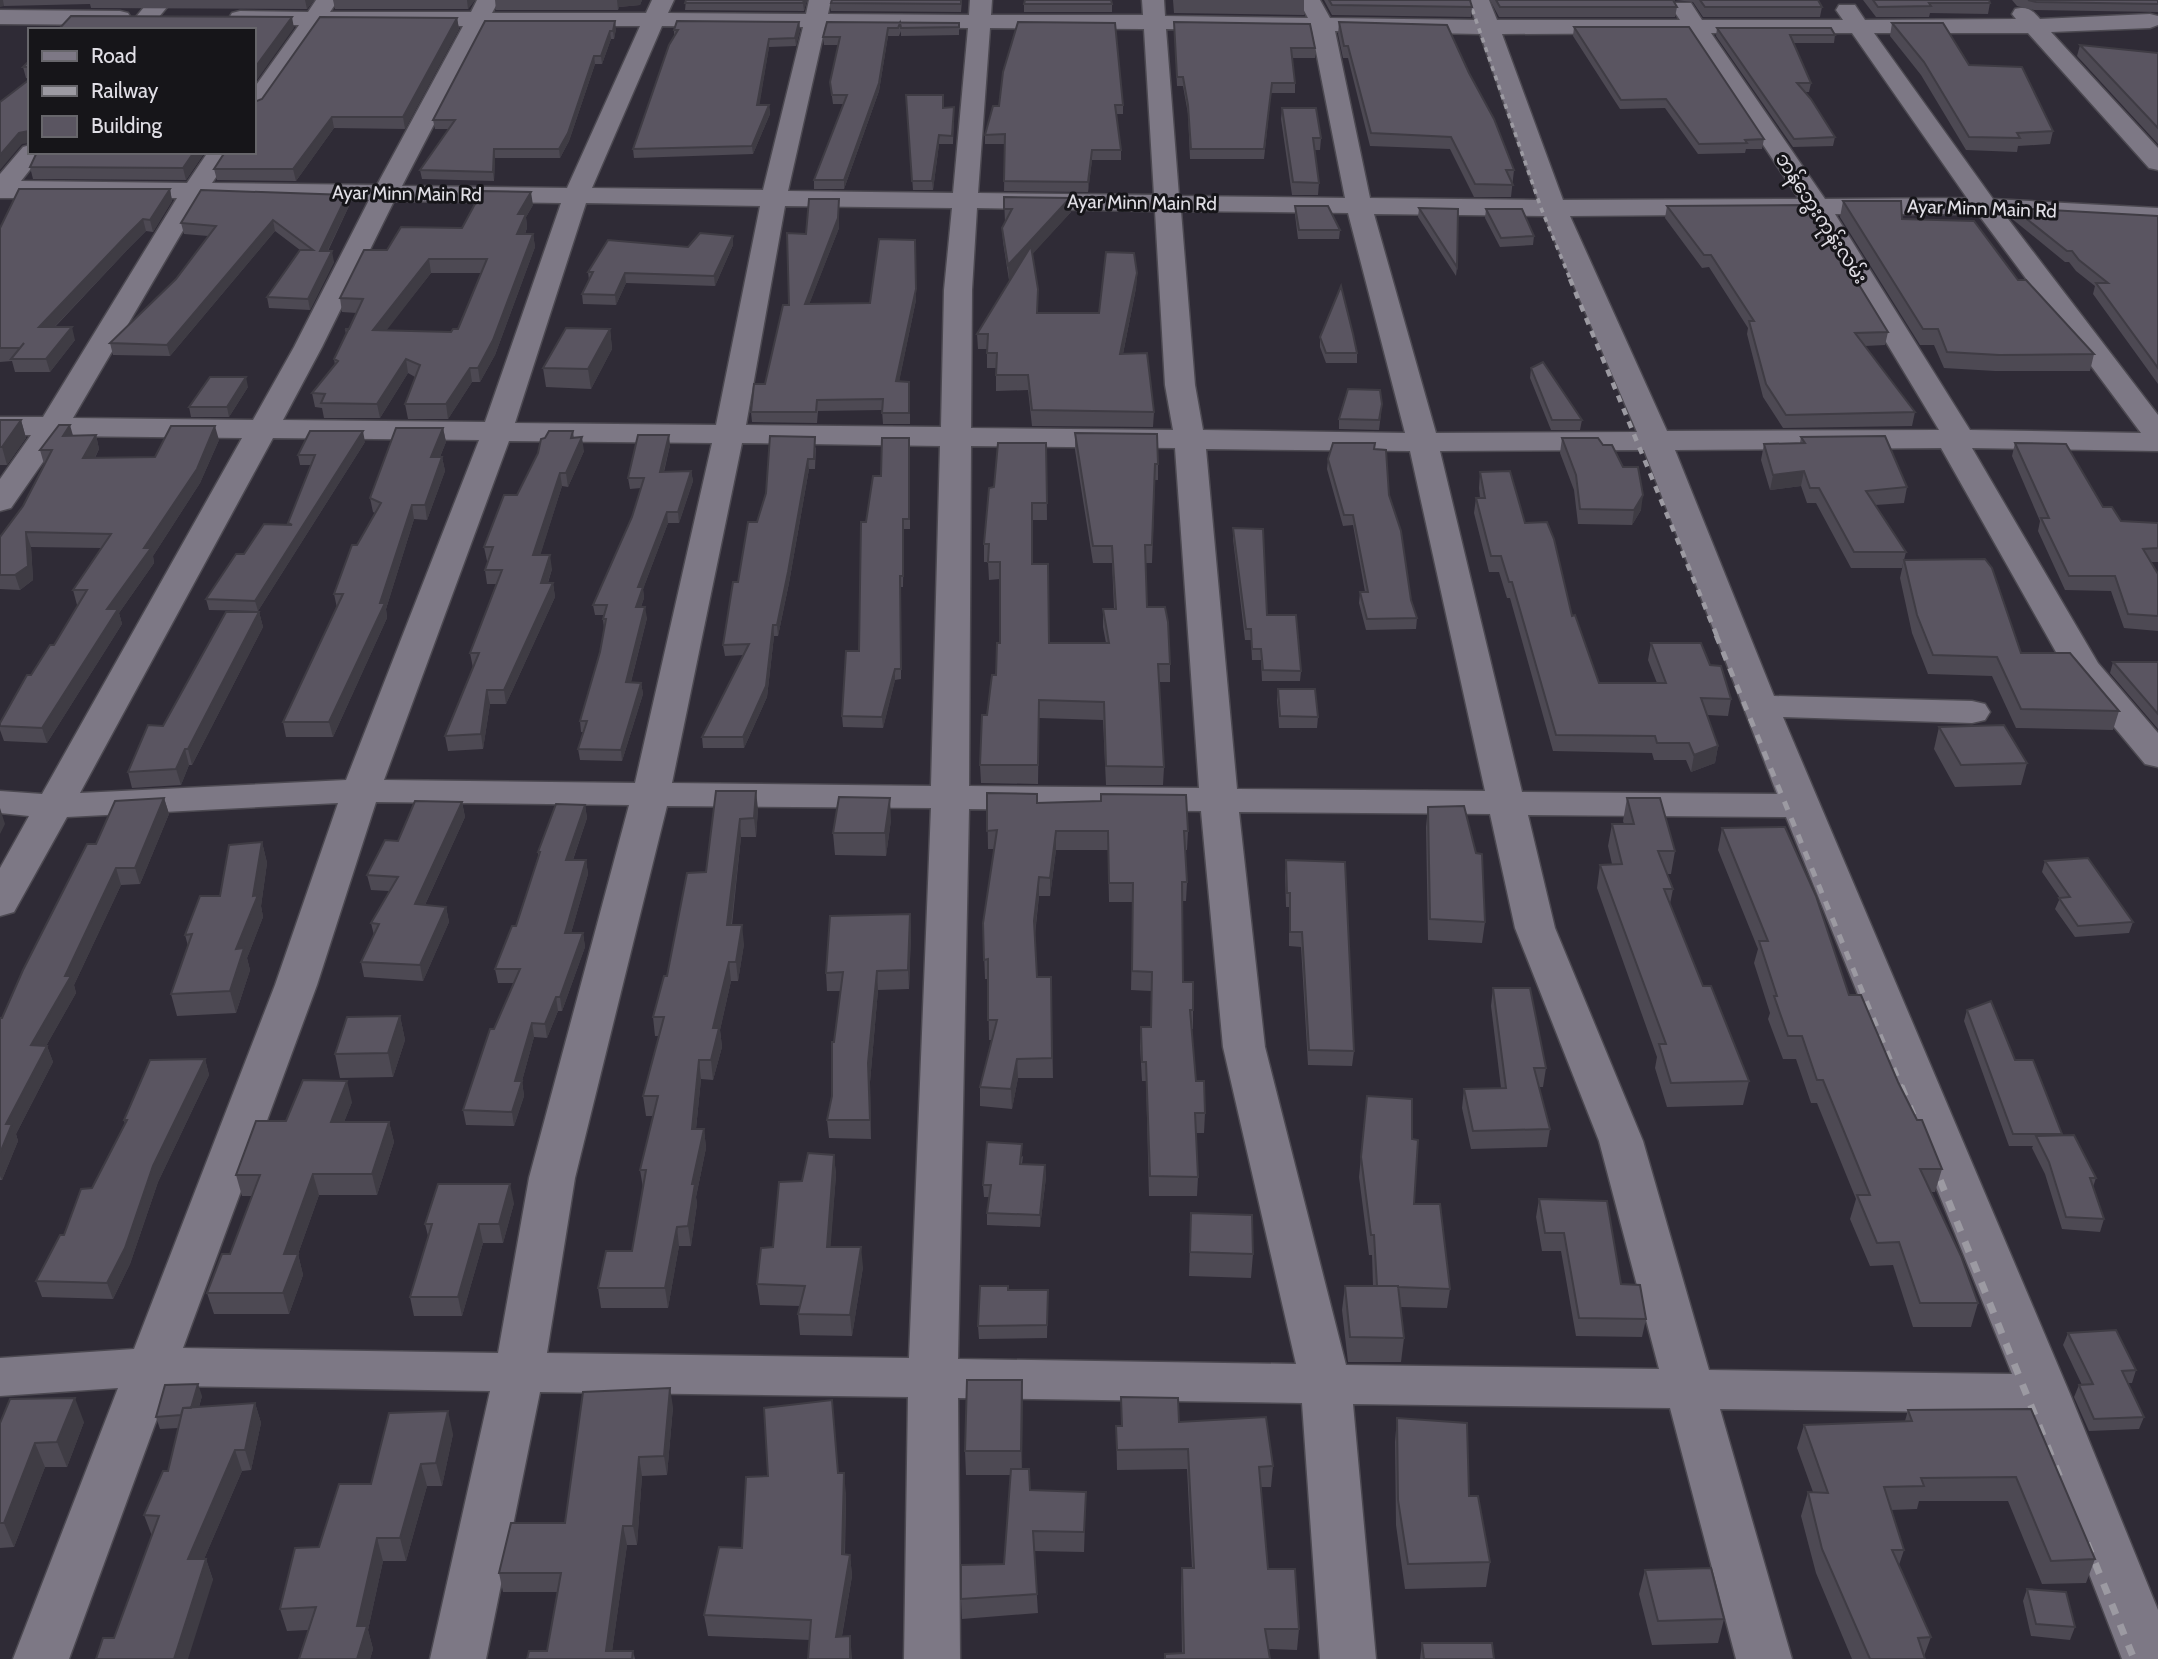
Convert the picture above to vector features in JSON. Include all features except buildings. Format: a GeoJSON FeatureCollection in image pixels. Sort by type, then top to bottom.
{"type":"FeatureCollection","features":[{"type":"Feature","properties":{"kind":"street"},"geometry":{"type":"LineString","coordinates":[[0,9],[9,0]]}},
{"type":"Feature","properties":{"kind":"street"},"geometry":{"type":"LineString","coordinates":[[256,101],[327,0]]}},
{"type":"Feature","properties":{"kind":"street","name":"ဘန်ဘွေးကုန်းလမ်း"},"geometry":{"type":"LineString","coordinates":[[1678,0],[1816,205],[1956,439],[2083,668],[2158,756]]}},
{"type":"Feature","properties":{"kind":"street"},"geometry":{"type":"LineString","coordinates":[[1840,0],[1984,206],[2158,435]]}},
{"type":"Feature","properties":{"kind":"street"},"geometry":{"type":"LineString","coordinates":[[2009,0],[2158,163]]}},
{"type":"Feature","properties":{"kind":"street"},"geometry":{"type":"LineString","coordinates":[[0,17],[141,24],[168,9]]}},
{"type":"Feature","properties":{"kind":"street"},"geometry":{"type":"LineString","coordinates":[[0,904],[308,347],[385,193],[483,10]]}},
{"type":"Feature","properties":{"kind":"street"},"geometry":{"type":"LineString","coordinates":[[216,18],[313,19],[483,10],[658,10],[1483,13],[1694,26],[2035,26],[2150,21]]}},
{"type":"Feature","properties":{"kind":"street"},"geometry":{"type":"LineString","coordinates":[[41,1659],[296,985],[361,791],[497,432],[576,195],[658,10]]}},
{"type":"Feature","properties":{"kind":"street"},"geometry":{"type":"LineString","coordinates":[[457,1659],[519,1373],[552,1178],[651,794],[729,434],[774,198],[819,11]]}},
{"type":"Feature","properties":{"kind":"street"},"geometry":{"type":"LineString","coordinates":[[932,1659],[933,1379],[950,798],[958,290],[981,11]]}},
{"type":"Feature","properties":{"kind":"street"},"geometry":{"type":"LineString","coordinates":[[1154,11],[1180,385],[1190,440],[1219,799],[1244,1047],[1326,1384],[1348,1659]]}},
{"type":"Feature","properties":{"kind":"street"},"geometry":{"type":"LineString","coordinates":[[1315,12],[1359,205],[1423,442],[1535,928],[1621,1141],[1764,1659]]}},
{"type":"Feature","properties":{"kind":"street"},"geometry":{"type":"LineString","coordinates":[[1483,13],[1553,207],[1656,441],[1800,806],[2045,1394],[2150,1659]]}},
{"type":"Feature","properties":{"kind":"street"},"geometry":{"type":"LineString","coordinates":[[0,189],[30,154]]}},
{"type":"Feature","properties":{"kind":"street"},"geometry":{"type":"LineString","coordinates":[[0,501],[52,427],[194,191],[220,154]]}},
{"type":"Feature","properties":{"kind":"street","name":"Ayar Minn Main Rd"},"geometry":{"type":"LineString","coordinates":[[0,189],[1553,207],[1984,206],[2158,216]]}},
{"type":"Feature","properties":{"kind":"street"},"geometry":{"type":"LineString","coordinates":[[0,426],[1423,442],[1956,439],[2158,442]]}},
{"type":"Feature","properties":{"kind":"street"},"geometry":{"type":"LineString","coordinates":[[1760,706],[1972,712]]}},
{"type":"Feature","properties":{"kind":"street"},"geometry":{"type":"LineString","coordinates":[[0,802],[52,806],[361,791],[1800,806]]}},
{"type":"Feature","properties":{"kind":"street"},"geometry":{"type":"LineString","coordinates":[[0,1377],[151,1367],[2045,1394]]}},
{"type":"Feature","properties":{"kind":"railway"},"geometry":{"type":"LineString","coordinates":[[1469,0],[1541,208],[1571,281]]}},
{"type":"Feature","properties":{"kind":"railway"},"geometry":{"type":"LineString","coordinates":[[1570,279],[1717,636]]}},
{"type":"Feature","properties":{"kind":"railway"},"geometry":{"type":"LineString","coordinates":[[1716,635],[1902,1088]]}},
{"type":"Feature","properties":{"kind":"railway"},"geometry":{"type":"LineString","coordinates":[[1901,1086],[1913,1115]]}},
{"type":"Feature","properties":{"kind":"railway"},"geometry":{"type":"LineString","coordinates":[[1932,1160],[2063,1485]]}},
{"type":"Feature","properties":{"kind":"railway"},"geometry":{"type":"LineString","coordinates":[[2087,1543],[2134,1659]]}}]}
